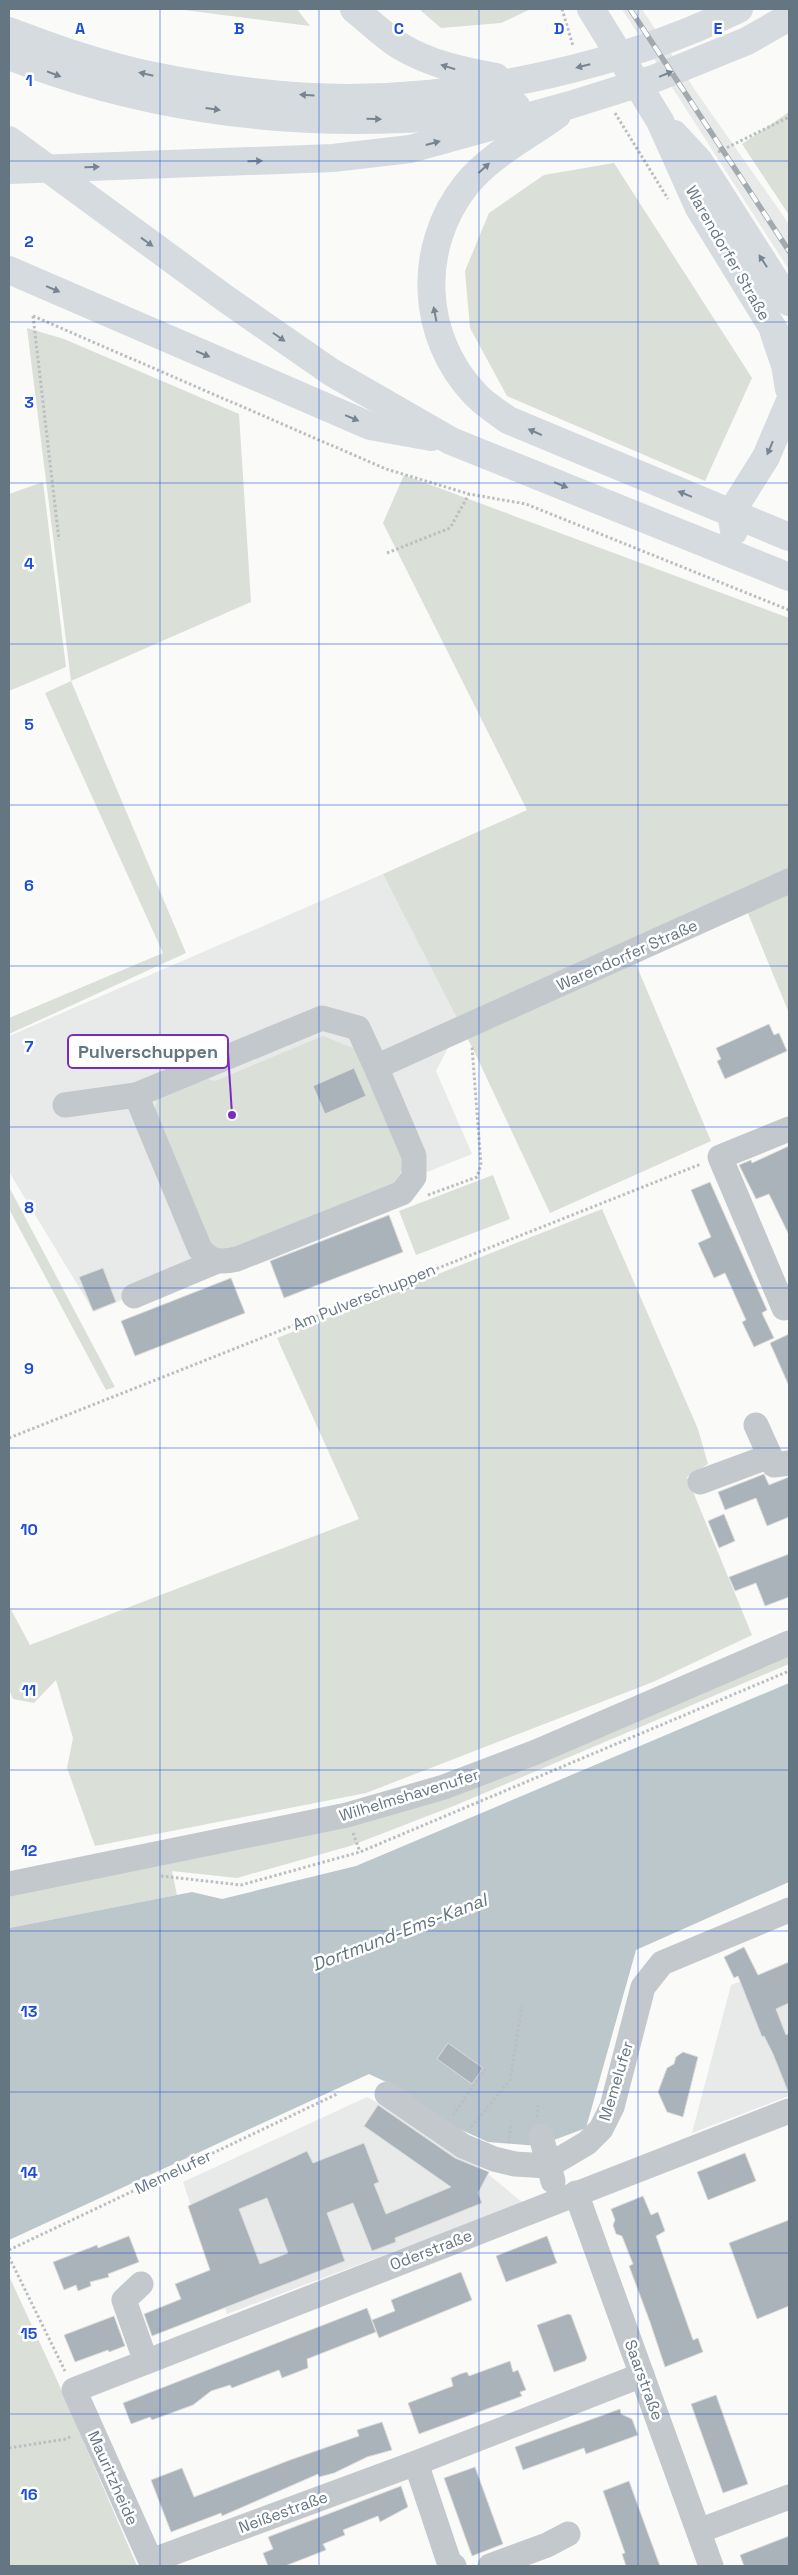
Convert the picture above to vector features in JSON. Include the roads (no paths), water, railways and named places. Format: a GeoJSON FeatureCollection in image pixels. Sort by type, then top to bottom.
{"type":"FeatureCollection","features":[{"type":"Feature","properties":{"kind":"main road"},"geometry":{"type":"LineString","coordinates":[[354,9],[399,45],[433,62],[460,71],[512,80]]}},
{"type":"Feature","properties":{"kind":"main road","name":"Warendorfer Straße"},"geometry":{"type":"LineString","coordinates":[[591,9],[660,121],[698,208],[782,343],[789,389]]}},
{"type":"Feature","properties":{"kind":"main road"},"geometry":{"type":"LineString","coordinates":[[9,30],[65,52],[149,75],[274,94],[348,98],[446,92],[549,75],[640,49],[733,12]]}},
{"type":"Feature","properties":{"kind":"main road"},"geometry":{"type":"LineString","coordinates":[[9,170],[333,158],[410,149],[570,105],[656,78],[747,41],[789,17]]}},
{"type":"Feature","properties":{"kind":"main road"},"geometry":{"type":"LineString","coordinates":[[9,56],[60,76],[147,100],[280,118],[404,120],[527,104],[570,105]]}},
{"type":"Feature","properties":{"kind":"main road"},"geometry":{"type":"LineString","coordinates":[[570,105],[484,167],[467,184],[448,213],[434,247],[430,285],[434,315],[443,344],[455,368],[476,395],[508,420],[786,534]]}},
{"type":"Feature","properties":{"kind":"main road","name":"Warendorfer Straße"},"geometry":{"type":"LineString","coordinates":[[660,121],[699,161],[789,302]]}},
{"type":"Feature","properties":{"kind":"main road"},"geometry":{"type":"LineString","coordinates":[[9,140],[108,214],[331,372],[451,441],[789,576]]}},
{"type":"Feature","properties":{"kind":"main road"},"geometry":{"type":"LineString","coordinates":[[9,270],[370,426],[451,441]]}},
{"type":"Feature","properties":{"kind":"main road"},"geometry":{"type":"LineString","coordinates":[[743,559],[730,512],[766,457],[789,403]]}},
{"type":"Feature","properties":{"kind":"street","name":"Warendorfer Straße"},"geometry":{"type":"LineString","coordinates":[[376,1067],[471,1026],[789,881]]}},
{"type":"Feature","properties":{"kind":"street"},"geometry":{"type":"LineString","coordinates":[[65,1106],[136,1095],[322,1018],[358,1028],[414,1156],[414,1177],[402,1194],[237,1258],[215,1262],[134,1296]]}},
{"type":"Feature","properties":{"kind":"street"},"geometry":{"type":"LineString","coordinates":[[136,1095],[200,1249],[215,1262]]}},
{"type":"Feature","properties":{"kind":"street"},"geometry":{"type":"LineString","coordinates":[[784,1308],[720,1157],[789,1129]]}},
{"type":"Feature","properties":{"kind":"street"},"geometry":{"type":"LineString","coordinates":[[700,1482],[780,1460],[756,1425]]}},
{"type":"Feature","properties":{"kind":"street","name":"Wilhelmshavenufer"},"geometry":{"type":"LineString","coordinates":[[9,1884],[347,1815],[444,1787],[536,1752],[789,1643]]}},
{"type":"Feature","properties":{"kind":"street","name":"Memelufer"},"geometry":{"type":"LineString","coordinates":[[548,2166],[587,2143],[601,2129],[612,2107],[642,1987],[662,1963],[789,1910]]}},
{"type":"Feature","properties":{"kind":"street"},"geometry":{"type":"LineString","coordinates":[[387,2094],[449,2137],[508,2162],[548,2166]]}},
{"type":"Feature","properties":{"kind":"street","name":"Oderstraße"},"geometry":{"type":"LineString","coordinates":[[74,2390],[567,2196],[789,2111]]}},
{"type":"Feature","properties":{"kind":"street","name":"Saarstraße"},"geometry":{"type":"LineString","coordinates":[[541,2136],[548,2166],[567,2196],[642,2375],[712,2566]]}},
{"type":"Feature","properties":{"kind":"street"},"geometry":{"type":"LineString","coordinates":[[141,2284],[124,2300],[146,2362]]}},
{"type":"Feature","properties":{"kind":"street","name":"Neißestraße"},"geometry":{"type":"LineString","coordinates":[[152,2563],[642,2375]]}},
{"type":"Feature","properties":{"kind":"street","name":"Mauritzheide"},"geometry":{"type":"LineString","coordinates":[[74,2390],[152,2563]]}},
{"type":"Feature","properties":{"kind":"street"},"geometry":{"type":"LineString","coordinates":[[416,2463],[449,2562],[454,2566]]}},
{"type":"Feature","properties":{"kind":"street"},"geometry":{"type":"LineString","coordinates":[[699,2531],[789,2497]]}},
{"type":"Feature","properties":{"kind":"street"},"geometry":{"type":"LineString","coordinates":[[490,2566],[547,2545],[568,2534]]}},
{"type":"Feature","properties":{"kind":"water","name":"Dortmund-Ems-Kanal"},"geometry":{"type":"Polygon","coordinates":[[[789,1683],[789,1882],[636,1950],[586,2128],[538,2146],[488,2142],[455,2127],[401,2089],[369,2074],[9,2240],[9,1928],[192,1892],[222,1899],[356,1866],[789,1683]]]}},
{"type":"Feature","properties":{"kind":"railway"},"geometry":{"type":"LineString","coordinates":[[630,9],[789,251]]}},
{"type":"Feature","properties":{"kind":"place","name":"Pulverschuppen"},"geometry":{"type":"Point","coordinates":[232,1115]}}]}
